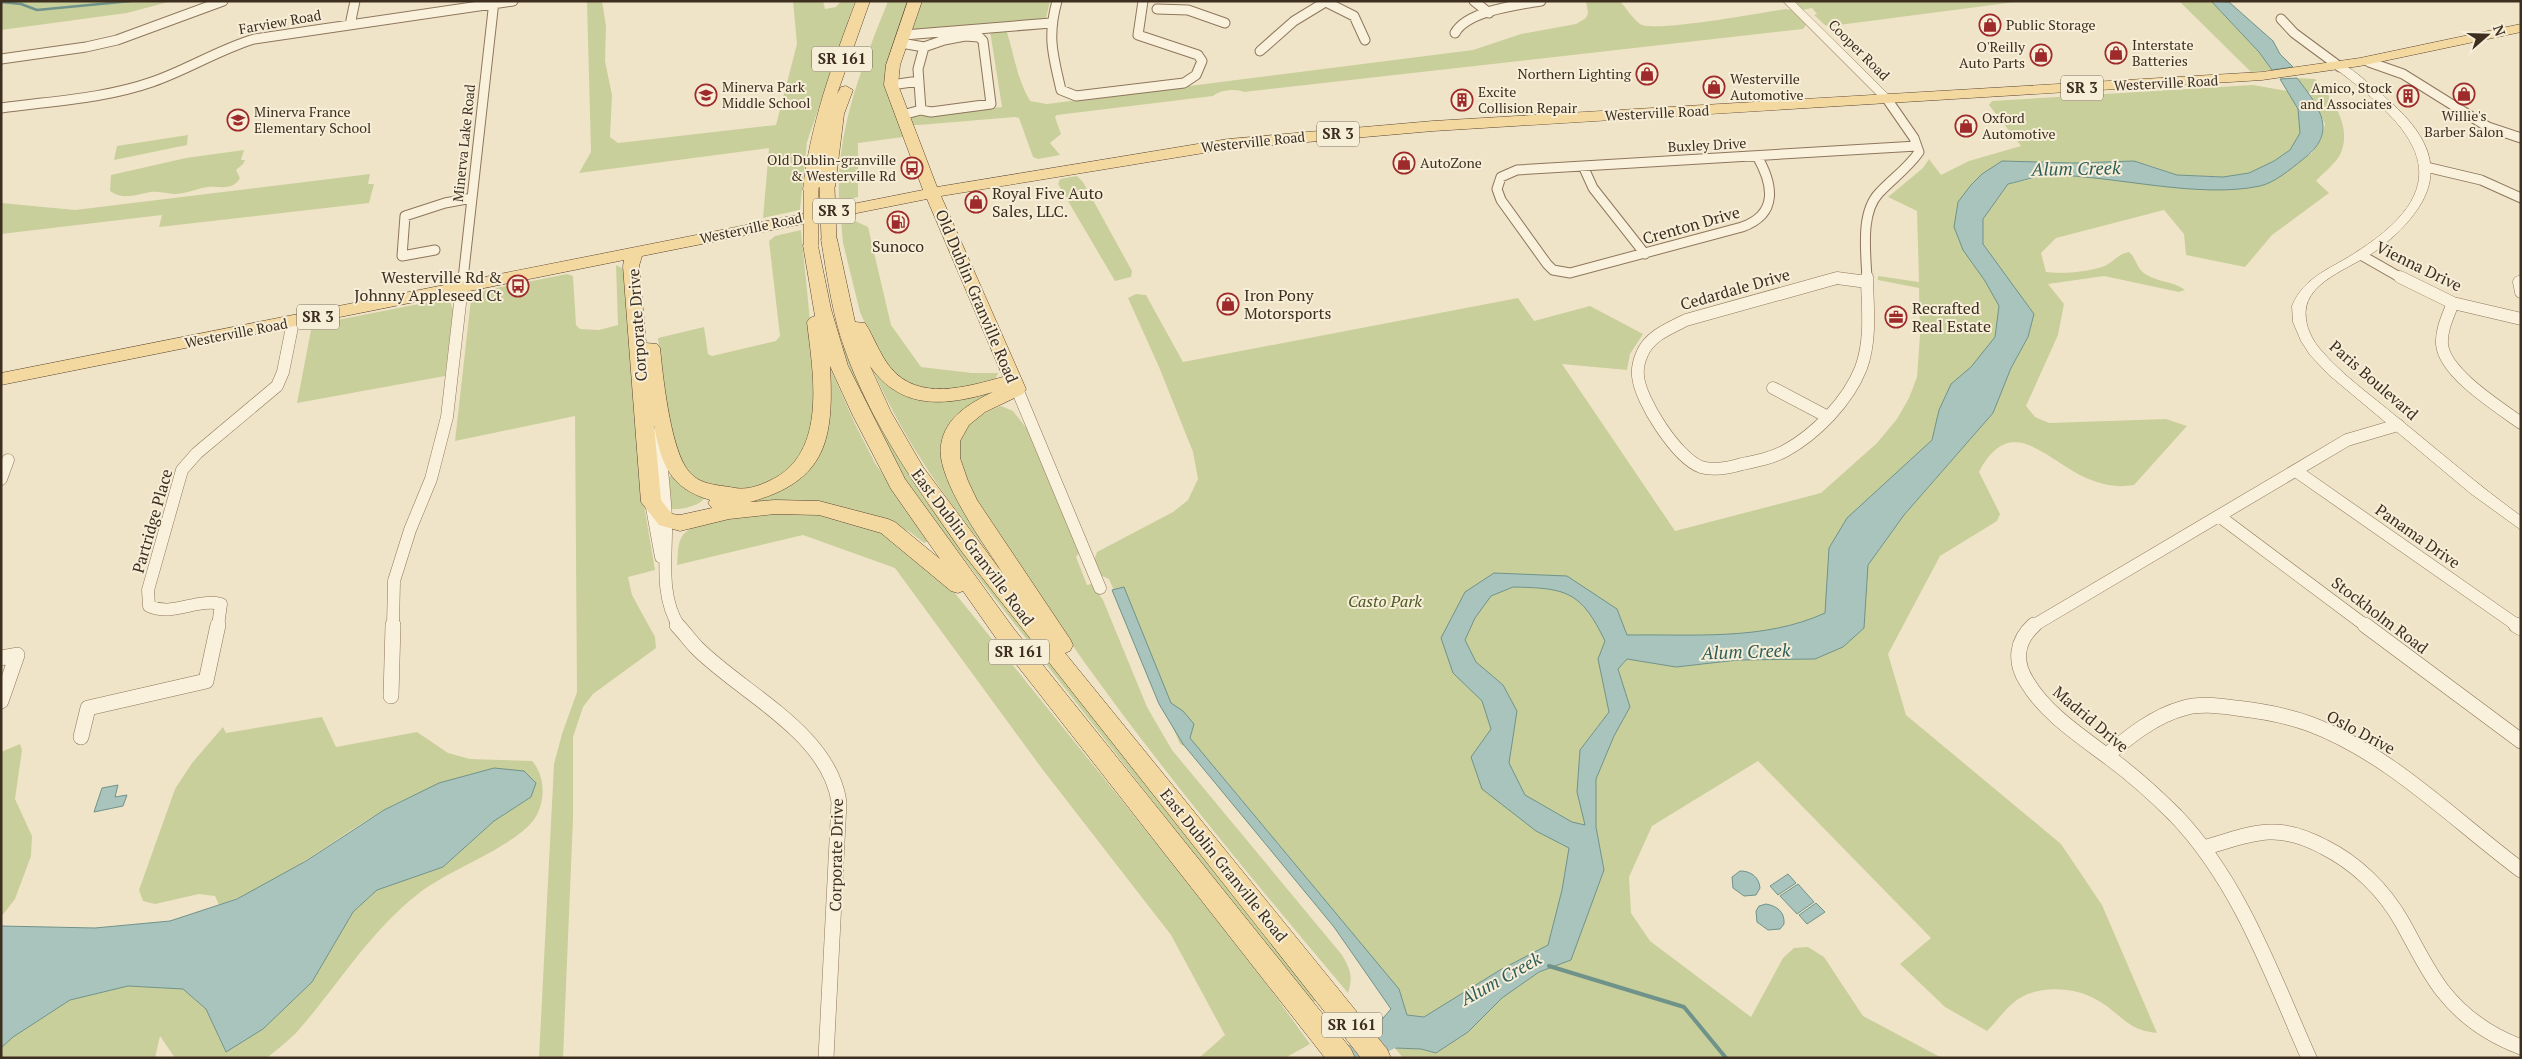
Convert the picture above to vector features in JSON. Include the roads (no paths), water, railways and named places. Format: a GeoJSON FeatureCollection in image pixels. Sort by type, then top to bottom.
{"type":"FeatureCollection","features":[{"type":"Feature","properties":{"kind":"main road","name":"East Dublin Granville Road"},"geometry":{"type":"LineString","coordinates":[[864,1],[822,117],[813,158],[819,188],[820,242],[829,335],[858,408],[898,484],[1006,636],[1342,1058]]}},
{"type":"Feature","properties":{"kind":"main road"},"geometry":{"type":"LineString","coordinates":[[867,32],[861,32],[872,1]]}},
{"type":"Feature","properties":{"kind":"main road"},"geometry":{"type":"LineString","coordinates":[[890,85],[893,65],[914,1]]}},
{"type":"Feature","properties":{"kind":"main road","name":"Westerville Road"},"geometry":{"type":"LineString","coordinates":[[1,379],[463,288],[933,192],[1228,144],[1433,126],[2308,72],[2369,62],[2521,28]]}},
{"type":"Feature","properties":{"kind":"main road","name":"East Dublin Granville Road"},"geometry":{"type":"LineString","coordinates":[[819,188],[830,154],[837,114],[849,80]]}},
{"type":"Feature","properties":{"kind":"main road","name":"Old Dublin Granville Road"},"geometry":{"type":"LineString","coordinates":[[890,85],[916,156],[1015,385]]}},
{"type":"Feature","properties":{"kind":"main road","name":"East Dublin Granville Road"},"geometry":{"type":"LineString","coordinates":[[820,242],[840,296],[854,347],[869,386],[899,444],[969,546],[1378,1058]]}},
{"type":"Feature","properties":{"kind":"main road"},"geometry":{"type":"LineString","coordinates":[[820,242],[866,343],[882,370],[896,384],[925,396],[950,397],[1015,385]]}},
{"type":"Feature","properties":{"kind":"main road"},"geometry":{"type":"LineString","coordinates":[[660,526],[678,513],[772,488],[792,477],[810,458],[817,442],[821,394],[820,242]]}},
{"type":"Feature","properties":{"kind":"main road","name":"Corporate Drive"},"geometry":{"type":"LineString","coordinates":[[635,252],[644,264],[652,363]]}},
{"type":"Feature","properties":{"kind":"main road","name":"Corporate Drive"},"geometry":{"type":"LineString","coordinates":[[635,252],[631,266],[650,502],[660,526]]}},
{"type":"Feature","properties":{"kind":"main road"},"geometry":{"type":"LineString","coordinates":[[652,363],[669,454],[676,471],[686,482],[705,492],[720,495],[750,495]]}},
{"type":"Feature","properties":{"kind":"main road"},"geometry":{"type":"LineString","coordinates":[[1015,385],[978,407],[962,421],[952,436],[952,464],[969,502],[1007,565],[1152,777]]}},
{"type":"Feature","properties":{"kind":"main road"},"geometry":{"type":"LineString","coordinates":[[660,526],[684,523],[729,512],[775,507],[819,508],[888,526],[948,575],[1006,636]]}},
{"type":"Feature","properties":{"kind":"street"},"geometry":{"type":"LineString","coordinates":[[1,59],[86,47],[117,40],[223,1]]}},
{"type":"Feature","properties":{"kind":"street"},"geometry":{"type":"LineString","coordinates":[[350,25],[355,1]]}},
{"type":"Feature","properties":{"kind":"street","name":"Farview Road"},"geometry":{"type":"LineString","coordinates":[[1,108],[133,88],[172,75],[241,42],[267,36],[514,1]]}},
{"type":"Feature","properties":{"kind":"street"},"geometry":{"type":"LineString","coordinates":[[1057,1],[1051,23],[1050,40],[1060,90],[1076,96],[1184,83],[1193,80],[1198,74],[1202,61],[1198,55],[1138,35],[1143,1]]}},
{"type":"Feature","properties":{"kind":"street"},"geometry":{"type":"LineString","coordinates":[[1188,10],[1201,1]]}},
{"type":"Feature","properties":{"kind":"street"},"geometry":{"type":"LineString","coordinates":[[1474,1],[1489,13]]}},
{"type":"Feature","properties":{"kind":"street"},"geometry":{"type":"LineString","coordinates":[[1455,33],[1458,26],[1489,13],[1541,1]]}},
{"type":"Feature","properties":{"kind":"street","name":"Cooper Road"},"geometry":{"type":"LineString","coordinates":[[1788,1],[1887,99]]}},
{"type":"Feature","properties":{"kind":"street"},"geometry":{"type":"LineString","coordinates":[[1260,51],[1294,21],[1327,2],[1354,16],[1365,40]]}},
{"type":"Feature","properties":{"kind":"street","name":"Minerva Lake Road"},"geometry":{"type":"LineString","coordinates":[[391,696],[394,581],[410,530],[430,479],[447,417],[494,3]]}},
{"type":"Feature","properties":{"kind":"street"},"geometry":{"type":"LineString","coordinates":[[1157,9],[1188,10],[1225,23]]}},
{"type":"Feature","properties":{"kind":"street"},"geometry":{"type":"LineString","coordinates":[[2281,19],[2294,34],[2393,109],[2410,130],[2421,150],[2426,167],[2481,180],[2521,198]]}},
{"type":"Feature","properties":{"kind":"street"},"geometry":{"type":"LineString","coordinates":[[902,38],[1051,23]]}},
{"type":"Feature","properties":{"kind":"street"},"geometry":{"type":"LineString","coordinates":[[902,38],[924,47],[951,38],[979,37],[983,41],[991,104],[930,112],[922,110],[902,115]]}},
{"type":"Feature","properties":{"kind":"street"},"geometry":{"type":"LineString","coordinates":[[922,110],[918,70],[924,47]]}},
{"type":"Feature","properties":{"kind":"street"},"geometry":{"type":"LineString","coordinates":[[2402,54],[2396,62],[2403,74]]}},
{"type":"Feature","properties":{"kind":"street"},"geometry":{"type":"LineString","coordinates":[[2369,62],[2403,74],[2488,127],[2521,138]]}},
{"type":"Feature","properties":{"kind":"street"},"geometry":{"type":"LineString","coordinates":[[890,85],[919,81]]}},
{"type":"Feature","properties":{"kind":"street"},"geometry":{"type":"LineString","coordinates":[[1773,388],[1828,416],[1845,399],[1860,370],[1868,337],[1868,208],[1872,199],[1912,164],[1919,152],[1914,138],[1887,99]]}},
{"type":"Feature","properties":{"kind":"street","name":"Buxley Drive"},"geometry":{"type":"LineString","coordinates":[[1563,273],[1553,270],[1547,264],[1501,200],[1496,188],[1496,182],[1501,176],[1517,170],[1917,146]]}},
{"type":"Feature","properties":{"kind":"street","name":"Crenton Drive"},"geometry":{"type":"LineString","coordinates":[[1563,273],[1645,254],[1742,227],[1760,218],[1767,204],[1769,182],[1757,156]]}},
{"type":"Feature","properties":{"kind":"street"},"geometry":{"type":"LineString","coordinates":[[1583,166],[1593,188],[1645,254]]}},
{"type":"Feature","properties":{"kind":"street","name":"Paris Boulevard"},"geometry":{"type":"LineString","coordinates":[[2426,167],[2422,189],[2417,201],[2403,220],[2361,256],[2318,279],[2301,300],[2298,317],[2314,351],[2398,425],[2521,524]]}},
{"type":"Feature","properties":{"kind":"street"},"geometry":{"type":"LineString","coordinates":[[435,250],[402,256],[405,216],[445,203],[472,198]]}},
{"type":"Feature","properties":{"kind":"street","name":"Vienna Drive"},"geometry":{"type":"LineString","coordinates":[[2361,256],[2421,289],[2453,303],[2521,319]]}},
{"type":"Feature","properties":{"kind":"street","name":"Cedardale Drive"},"geometry":{"type":"LineString","coordinates":[[1828,416],[1788,450],[1774,456],[1727,468],[1710,469],[1693,463],[1681,453],[1649,408],[1640,389],[1637,371],[1638,360],[1650,339],[1666,328],[1686,320],[1826,280],[1837,278],[1867,282]]}},
{"type":"Feature","properties":{"kind":"street"},"geometry":{"type":"LineString","coordinates":[[2453,303],[2442,336],[2443,352],[2458,374],[2521,423]]}},
{"type":"Feature","properties":{"kind":"street","name":"Partridge Place"},"geometry":{"type":"LineString","coordinates":[[81,737],[88,708],[206,681],[222,608],[221,604],[210,602],[163,610],[153,609],[149,606],[148,590],[182,470],[197,453],[277,386],[283,372],[293,322]]}},
{"type":"Feature","properties":{"kind":"street","name":"Corporate Drive"},"geometry":{"type":"LineString","coordinates":[[652,363],[660,526],[670,606],[677,624],[697,648],[806,739],[827,765],[837,788],[839,802],[837,864],[826,1058]]}},
{"type":"Feature","properties":{"kind":"street","name":"Old Dublin Granville Road"},"geometry":{"type":"LineString","coordinates":[[1015,385],[1100,588]]}},
{"type":"Feature","properties":{"kind":"street","name":"Madrid Drive"},"geometry":{"type":"LineString","coordinates":[[2309,1058],[2236,899],[2203,848],[2185,827],[2107,755],[2056,716],[2030,688],[2020,668],[2018,649],[2023,634],[2043,618],[2348,440],[2398,425]]}},
{"type":"Feature","properties":{"kind":"street"},"geometry":{"type":"LineString","coordinates":[[1,479],[8,460]]}},
{"type":"Feature","properties":{"kind":"street","name":"Panama Drive"},"geometry":{"type":"LineString","coordinates":[[2296,471],[2521,628]]}},
{"type":"Feature","properties":{"kind":"street","name":"Stockholm Road"},"geometry":{"type":"LineString","coordinates":[[2219,516],[2521,741]]}},
{"type":"Feature","properties":{"kind":"street"},"geometry":{"type":"LineString","coordinates":[[1,658],[17,655],[1,701]]}},
{"type":"Feature","properties":{"kind":"street","name":"Oslo Drive"},"geometry":{"type":"LineString","coordinates":[[2107,755],[2142,726],[2185,707],[2253,707],[2324,729],[2388,765],[2521,870]]}},
{"type":"Feature","properties":{"kind":"street"},"geometry":{"type":"LineString","coordinates":[[2203,848],[2242,836],[2270,832],[2304,838],[2337,853],[2367,876],[2395,910],[2425,966],[2444,995],[2473,1022],[2512,1045],[2521,1047]]}},
{"type":"Feature","properties":{"kind":"water"},"geometry":{"type":"Polygon","coordinates":[[[2211,1],[2229,2],[2273,41],[2280,54],[2293,67],[2272,70],[2259,52],[2211,1]]]}},
{"type":"Feature","properties":{"kind":"water"},"geometry":{"type":"Polygon","coordinates":[[[2297,78],[2318,109],[2323,129],[2314,150],[2277,179],[2260,186],[2211,190],[2052,175],[2008,184],[1983,219],[1983,244],[2034,314],[2028,337],[2011,368],[1993,413],[1904,515],[1868,565],[1864,628],[1843,647],[1815,659],[1738,660],[1676,667],[1627,659],[1618,669],[1630,707],[1614,736],[1596,779],[1596,827],[1604,870],[1571,960],[1539,972],[1502,998],[1468,1032],[1436,1053],[1421,1049],[1395,1048],[1376,1026],[1391,1009],[1334,927],[1183,744],[1159,704],[1112,590],[1124,587],[1171,703],[1183,711],[1194,724],[1190,738],[1399,989],[1407,1015],[1424,1017],[1500,970],[1548,945],[1562,890],[1569,848],[1536,831],[1482,789],[1471,757],[1491,729],[1482,701],[1453,673],[1441,638],[1465,592],[1494,573],[1567,576],[1617,609],[1627,635],[1703,635],[1753,632],[1802,622],[1825,613],[1829,548],[1847,518],[1932,440],[1939,410],[1951,384],[1971,367],[1995,337],[1999,306],[1985,281],[1963,250],[1954,227],[1958,202],[1971,185],[1982,174],[2002,161],[2074,163],[2134,161],[2177,175],[2223,177],[2249,173],[2274,161],[2290,150],[2300,133],[2298,109],[2280,79],[2297,78]],[[1513,587],[1491,596],[1475,618],[1465,640],[1476,662],[1503,685],[1517,711],[1509,763],[1525,795],[1572,822],[1585,825],[1577,792],[1580,750],[1609,712],[1598,659],[1605,641],[1588,612],[1579,602],[1559,591],[1513,587]]]}},
{"type":"Feature","properties":{"kind":"water"},"geometry":{"type":"Polygon","coordinates":[[[494,768],[524,771],[536,783],[531,797],[494,821],[443,867],[377,890],[353,912],[312,982],[263,1029],[226,1052],[206,1009],[183,989],[128,986],[70,1000],[13,1037],[1,1048],[1,926],[95,928],[170,921],[237,899],[306,861],[384,810],[439,783],[494,768]]]}},
{"type":"Feature","properties":{"kind":"water"},"geometry":{"type":"Polygon","coordinates":[[[118,785],[115,797],[127,795],[123,806],[94,812],[102,788],[118,785]]]}},
{"type":"Feature","properties":{"kind":"water"},"geometry":{"type":"Polygon","coordinates":[[[1740,871],[1751,873],[1756,878],[1760,888],[1756,895],[1744,896],[1733,888],[1732,877],[1740,871]]]}},
{"type":"Feature","properties":{"kind":"water"},"geometry":{"type":"Polygon","coordinates":[[[1788,874],[1796,883],[1778,895],[1770,886],[1788,874]]]}},
{"type":"Feature","properties":{"kind":"water"},"geometry":{"type":"Polygon","coordinates":[[[1798,884],[1814,902],[1797,914],[1780,896],[1798,884]]]}},
{"type":"Feature","properties":{"kind":"water"},"geometry":{"type":"Polygon","coordinates":[[[1816,903],[1825,912],[1807,924],[1799,915],[1816,903]]]}},
{"type":"Feature","properties":{"kind":"water"},"geometry":{"type":"Polygon","coordinates":[[[1766,904],[1774,906],[1782,913],[1784,924],[1780,929],[1768,930],[1757,922],[1756,911],[1759,906],[1766,904]]]}},
{"type":"Feature","properties":{"kind":"waterway"},"geometry":{"type":"LineString","coordinates":[[1,2],[21,4],[37,10],[131,1]]}},
{"type":"Feature","properties":{"kind":"waterway"},"geometry":{"type":"LineString","coordinates":[[1549,966],[1684,1007],[1726,1058]]}},
{"type":"Feature","properties":{"kind":"waterway","name":"Alum Creek"},"geometry":{"type":"LineString","coordinates":[[1349,1058],[1408,1028]]}},
{"type":"Feature","properties":{"kind":"place","name":"Public Storage"},"geometry":{"type":"Point","coordinates":[1990,25]}},
{"type":"Feature","properties":{"kind":"place","name":"Interstate Batteries"},"geometry":{"type":"Point","coordinates":[2116,53]}},
{"type":"Feature","properties":{"kind":"place","name":"O'Reilly Auto Parts"},"geometry":{"type":"Point","coordinates":[2041,55]}},
{"type":"Feature","properties":{"kind":"place","name":"Northern Lighting"},"geometry":{"type":"Point","coordinates":[1647,74]}},
{"type":"Feature","properties":{"kind":"place","name":"Westerville Automotive"},"geometry":{"type":"Point","coordinates":[1714,87]}},
{"type":"Feature","properties":{"kind":"place","name":"Willie's Barber Salon"},"geometry":{"type":"Point","coordinates":[2464,94]}},
{"type":"Feature","properties":{"kind":"place","name":"Minerva Park Middle School"},"geometry":{"type":"Point","coordinates":[706,95]}},
{"type":"Feature","properties":{"kind":"place","name":"Amico, Stock and Associates"},"geometry":{"type":"Point","coordinates":[2408,96]}},
{"type":"Feature","properties":{"kind":"place","name":"Excite Collision Repair"},"geometry":{"type":"Point","coordinates":[1462,100]}},
{"type":"Feature","properties":{"kind":"place","name":"Minerva France Elementary School"},"geometry":{"type":"Point","coordinates":[238,120]}},
{"type":"Feature","properties":{"kind":"place","name":"Oxford Automotive"},"geometry":{"type":"Point","coordinates":[1966,126]}},
{"type":"Feature","properties":{"kind":"place","name":"AutoZone"},"geometry":{"type":"Point","coordinates":[1404,163]}},
{"type":"Feature","properties":{"kind":"place","name":"Old Dublin-granville & Westerville Rd"},"geometry":{"type":"Point","coordinates":[912,168]}},
{"type":"Feature","properties":{"kind":"place","name":"Royal Five Auto Sales, LLC."},"geometry":{"type":"Point","coordinates":[976,202]}},
{"type":"Feature","properties":{"kind":"place","name":"Sunoco"},"geometry":{"type":"Point","coordinates":[898,222]}},
{"type":"Feature","properties":{"kind":"place","name":"Westerville Rd & Johnny Appleseed Ct"},"geometry":{"type":"Point","coordinates":[518,286]}},
{"type":"Feature","properties":{"kind":"place","name":"Iron Pony Motorsports"},"geometry":{"type":"Point","coordinates":[1228,304]}},
{"type":"Feature","properties":{"kind":"place","name":"Recrafted Real Estate"},"geometry":{"type":"Point","coordinates":[1896,317]}},
{"type":"Feature","properties":{"kind":"park label","name":"Casto Park"},"geometry":{"type":"Point","coordinates":[1385,601]}}]}
